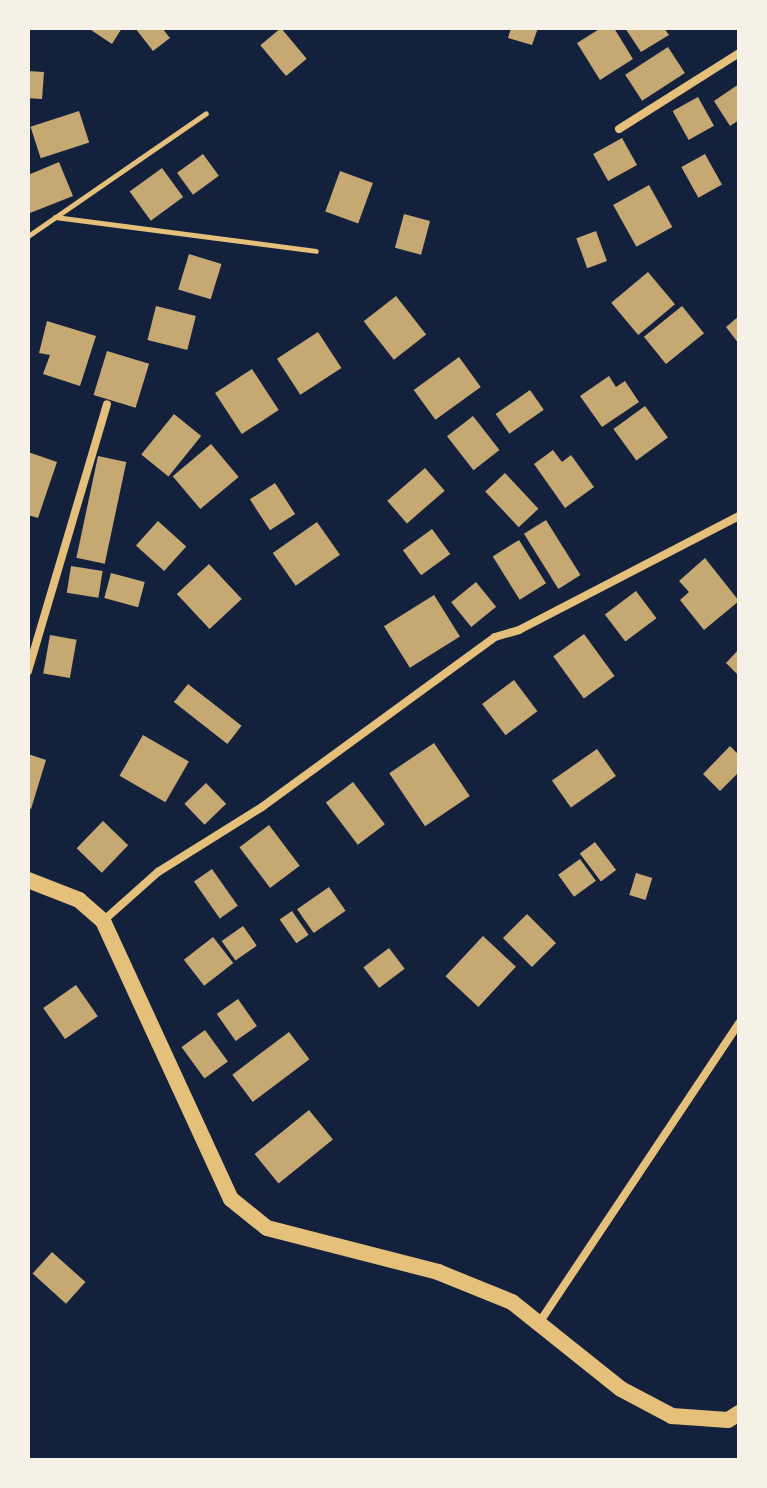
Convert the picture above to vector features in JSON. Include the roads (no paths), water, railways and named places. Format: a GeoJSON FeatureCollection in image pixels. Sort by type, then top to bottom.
{"type":"FeatureCollection","features":[{"type":"Feature","properties":{"kind":"main road"},"geometry":{"type":"LineString","coordinates":[[28,880],[79,900],[103,921],[231,1199],[267,1228],[438,1272],[512,1302],[621,1389],[672,1416],[728,1420],[739,1413]]}},
{"type":"Feature","properties":{"kind":"street"},"geometry":{"type":"LineString","coordinates":[[619,129],[739,53]]}},
{"type":"Feature","properties":{"kind":"street"},"geometry":{"type":"LineString","coordinates":[[28,671],[107,404]]}},
{"type":"Feature","properties":{"kind":"street"},"geometry":{"type":"LineString","coordinates":[[103,921],[158,872],[262,807],[495,637],[519,630],[739,516]]}},
{"type":"Feature","properties":{"kind":"street"},"geometry":{"type":"LineString","coordinates":[[539,1323],[739,1023]]}},
{"type":"Feature","properties":{"kind":"lane"},"geometry":{"type":"LineString","coordinates":[[28,236],[206,113]]}},
{"type":"Feature","properties":{"kind":"lane"},"geometry":{"type":"LineString","coordinates":[[55,217],[316,251]]}}]}
